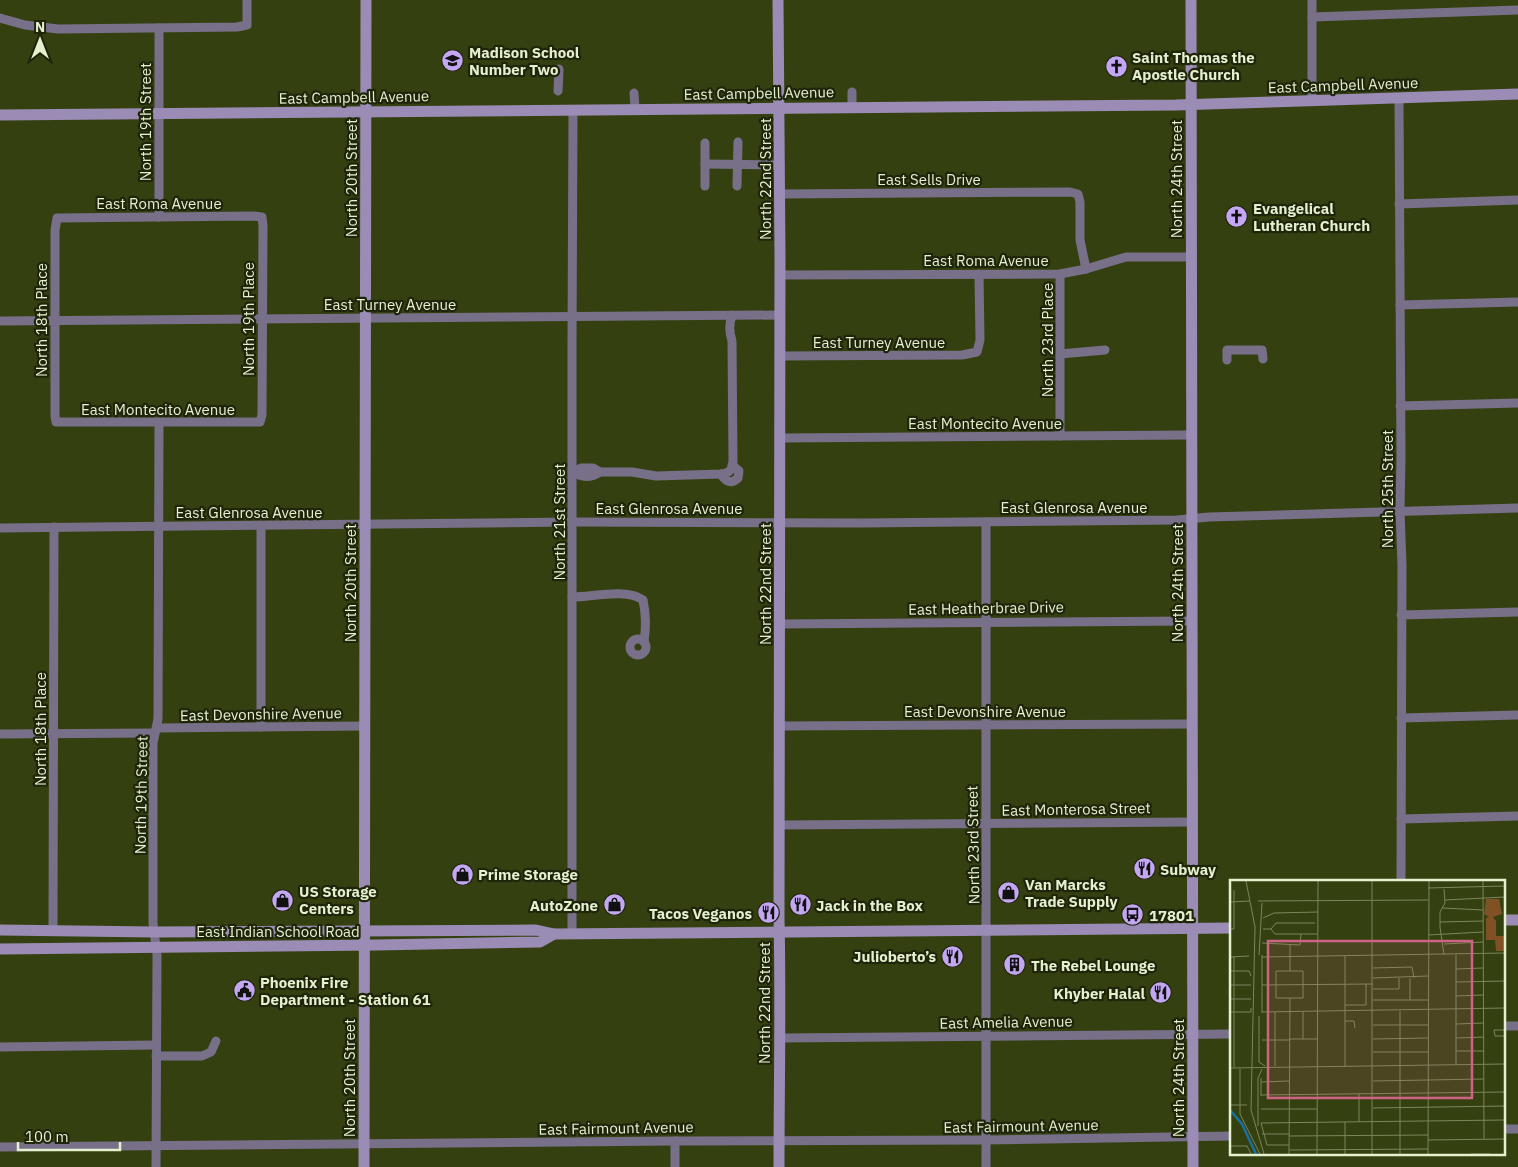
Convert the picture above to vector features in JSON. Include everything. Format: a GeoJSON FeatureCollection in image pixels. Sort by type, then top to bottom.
{"type":"FeatureCollection","features":[{"type":"Feature","properties":{"kind":"street"},"geometry":{"type":"LineString","coordinates":[[0,18],[42,28],[237,27],[246,25],[247,0]]}},
{"type":"Feature","properties":{"kind":"street","name":"North 20th Street"},"geometry":{"type":"LineString","coordinates":[[364,1167],[366,0]]}},
{"type":"Feature","properties":{"kind":"street","name":"North 22nd Street"},"geometry":{"type":"LineString","coordinates":[[778,0],[780,165],[779,1167]]}},
{"type":"Feature","properties":{"kind":"street","name":"North 24th Street"},"geometry":{"type":"LineString","coordinates":[[1191,0],[1193,1167]]}},
{"type":"Feature","properties":{"kind":"street"},"geometry":{"type":"LineString","coordinates":[[1312,0],[1312,101]]}},
{"type":"Feature","properties":{"kind":"street"},"geometry":{"type":"LineString","coordinates":[[1312,17],[1518,10]]}},
{"type":"Feature","properties":{"kind":"street","name":"North 19th Street"},"geometry":{"type":"LineString","coordinates":[[158,217],[159,28]]}},
{"type":"Feature","properties":{"kind":"street"},"geometry":{"type":"LineString","coordinates":[[558,91],[559,70]]}},
{"type":"Feature","properties":{"kind":"street"},"geometry":{"type":"LineString","coordinates":[[852,92],[852,107]]}},
{"type":"Feature","properties":{"kind":"street"},"geometry":{"type":"LineString","coordinates":[[634,93],[635,109]]}},
{"type":"Feature","properties":{"kind":"street","name":"East Campbell Avenue"},"geometry":{"type":"LineString","coordinates":[[0,115],[1191,104],[1518,94]]}},
{"type":"Feature","properties":{"kind":"street","name":"North 25th Street"},"geometry":{"type":"LineString","coordinates":[[1399,98],[1401,880]]}},
{"type":"Feature","properties":{"kind":"street","name":"North 21st Street"},"geometry":{"type":"LineString","coordinates":[[572,934],[574,110]]}},
{"type":"Feature","properties":{"kind":"street"},"geometry":{"type":"LineString","coordinates":[[705,142],[705,186]]}},
{"type":"Feature","properties":{"kind":"street"},"geometry":{"type":"LineString","coordinates":[[737,186],[738,142]]}},
{"type":"Feature","properties":{"kind":"street"},"geometry":{"type":"LineString","coordinates":[[705,164],[780,165]]}},
{"type":"Feature","properties":{"kind":"street","name":"East Sells Drive"},"geometry":{"type":"LineString","coordinates":[[780,194],[1070,192],[1078,194],[1080,202],[1080,240],[1086,269]]}},
{"type":"Feature","properties":{"kind":"street"},"geometry":{"type":"LineString","coordinates":[[1399,204],[1518,200]]}},
{"type":"Feature","properties":{"kind":"street","name":"East Roma Avenue"},"geometry":{"type":"LineString","coordinates":[[57,218],[262,217]]}},
{"type":"Feature","properties":{"kind":"street","name":"North 19th Place"},"geometry":{"type":"LineString","coordinates":[[260,422],[262,217]]}},
{"type":"Feature","properties":{"kind":"street","name":"North 18th Place"},"geometry":{"type":"LineString","coordinates":[[56,422],[54,416],[55,230],[57,218]]}},
{"type":"Feature","properties":{"kind":"street","name":"East Roma Avenue"},"geometry":{"type":"LineString","coordinates":[[780,275],[1060,274],[1126,258],[1191,256]]}},
{"type":"Feature","properties":{"kind":"street","name":"East Turney Avenue"},"geometry":{"type":"LineString","coordinates":[[780,356],[962,355],[977,352],[980,340],[979,274]]}},
{"type":"Feature","properties":{"kind":"street","name":"North 23rd Place"},"geometry":{"type":"LineString","coordinates":[[1060,274],[1060,436]]}},
{"type":"Feature","properties":{"kind":"street"},"geometry":{"type":"LineString","coordinates":[[1400,306],[1518,302]]}},
{"type":"Feature","properties":{"kind":"street"},"geometry":{"type":"LineString","coordinates":[[572,472],[581,468],[593,468],[600,472],[632,472],[656,476],[721,474],[729,472],[732,465],[732,341],[735,331],[732,315]]}},
{"type":"Feature","properties":{"kind":"street","name":"East Turney Avenue"},"geometry":{"type":"LineString","coordinates":[[0,321],[780,315]]}},
{"type":"Feature","properties":{"kind":"street"},"geometry":{"type":"LineString","coordinates":[[1060,354],[1105,350]]}},
{"type":"Feature","properties":{"kind":"street"},"geometry":{"type":"LineString","coordinates":[[1227,360],[1227,350],[1262,350],[1263,359]]}},
{"type":"Feature","properties":{"kind":"street"},"geometry":{"type":"LineString","coordinates":[[1400,406],[1518,403]]}},
{"type":"Feature","properties":{"kind":"street","name":"East Montecito Avenue"},"geometry":{"type":"LineString","coordinates":[[56,422],[260,422]]}},
{"type":"Feature","properties":{"kind":"street","name":"North 19th Street"},"geometry":{"type":"LineString","coordinates":[[156,1167],[154,743],[156,731],[159,423]]}},
{"type":"Feature","properties":{"kind":"street","name":"East Montecito Avenue"},"geometry":{"type":"LineString","coordinates":[[780,438],[1191,435]]}},
{"type":"Feature","properties":{"kind":"street","name":"East Glenrosa Avenue"},"geometry":{"type":"LineString","coordinates":[[0,528],[572,522],[787,523],[1192,520],[1518,508]]}},
{"type":"Feature","properties":{"kind":"street","name":"North 23rd Street"},"geometry":{"type":"LineString","coordinates":[[986,522],[986,1167]]}},
{"type":"Feature","properties":{"kind":"street"},"geometry":{"type":"LineString","coordinates":[[261,526],[261,728]]}},
{"type":"Feature","properties":{"kind":"street","name":"North 18th Place"},"geometry":{"type":"LineString","coordinates":[[53,930],[54,527]]}},
{"type":"Feature","properties":{"kind":"street"},"geometry":{"type":"LineString","coordinates":[[572,597],[630,594],[643,600],[644,642]]}},
{"type":"Feature","properties":{"kind":"street"},"geometry":{"type":"LineString","coordinates":[[1401,615],[1518,612]]}},
{"type":"Feature","properties":{"kind":"street","name":"East Heatherbrae Drive"},"geometry":{"type":"LineString","coordinates":[[780,624],[1192,621]]}},
{"type":"Feature","properties":{"kind":"street"},"geometry":{"type":"LineString","coordinates":[[1401,718],[1518,715]]}},
{"type":"Feature","properties":{"kind":"street","name":"East Devonshire Avenue"},"geometry":{"type":"LineString","coordinates":[[779,726],[1192,724]]}},
{"type":"Feature","properties":{"kind":"street","name":"East Devonshire Avenue"},"geometry":{"type":"LineString","coordinates":[[0,734],[365,726]]}},
{"type":"Feature","properties":{"kind":"street"},"geometry":{"type":"LineString","coordinates":[[1401,819],[1518,816]]}},
{"type":"Feature","properties":{"kind":"street","name":"East Monterosa Street"},"geometry":{"type":"LineString","coordinates":[[780,825],[1192,822]]}},
{"type":"Feature","properties":{"kind":"street","name":"East Indian School Road"},"geometry":{"type":"LineString","coordinates":[[0,930],[154,932],[536,930],[554,934],[572,934],[1230,928]]}},
{"type":"Feature","properties":{"kind":"street","name":"East Indian School Road"},"geometry":{"type":"LineString","coordinates":[[0,949],[364,946],[540,942],[554,934]]}},
{"type":"Feature","properties":{"kind":"street","name":"East Amelia Avenue"},"geometry":{"type":"LineString","coordinates":[[780,1038],[1230,1034]]}},
{"type":"Feature","properties":{"kind":"street"},"geometry":{"type":"LineString","coordinates":[[156,1056],[202,1056],[211,1052],[216,1041]]}},
{"type":"Feature","properties":{"kind":"street"},"geometry":{"type":"LineString","coordinates":[[0,1046],[156,1045]]}},
{"type":"Feature","properties":{"kind":"street","name":"East Fairmount Avenue"},"geometry":{"type":"LineString","coordinates":[[0,1147],[986,1140],[1230,1136]]}},
{"type":"Feature","properties":{"kind":"street"},"geometry":{"type":"LineString","coordinates":[[675,1141],[675,1167]]}},
{"type":"Feature","properties":{"kind":"place","name":"Madison School Number Two"},"geometry":{"type":"Point","coordinates":[453,61]}},
{"type":"Feature","properties":{"kind":"place","name":"Saint Thomas the Apostle Church"},"geometry":{"type":"Point","coordinates":[1116,66]}},
{"type":"Feature","properties":{"kind":"place","name":"Evangelical Lutheran Church"},"geometry":{"type":"Point","coordinates":[1237,217]}},
{"type":"Feature","properties":{"kind":"place","name":"Subway"},"geometry":{"type":"Point","coordinates":[1144,869]}},
{"type":"Feature","properties":{"kind":"place","name":"Prime Storage"},"geometry":{"type":"Point","coordinates":[462,874]}},
{"type":"Feature","properties":{"kind":"place","name":"Van Marcks Trade Supply"},"geometry":{"type":"Point","coordinates":[1009,893]}},
{"type":"Feature","properties":{"kind":"place","name":"US Storage Centers"},"geometry":{"type":"Point","coordinates":[283,900]}},
{"type":"Feature","properties":{"kind":"place","name":"AutoZone"},"geometry":{"type":"Point","coordinates":[614,905]}},
{"type":"Feature","properties":{"kind":"place","name":"Jack in the Box"},"geometry":{"type":"Point","coordinates":[800,905]}},
{"type":"Feature","properties":{"kind":"place","name":"Tacos Veganos"},"geometry":{"type":"Point","coordinates":[768,913]}},
{"type":"Feature","properties":{"kind":"place","name":"17801"},"geometry":{"type":"Point","coordinates":[1133,915]}},
{"type":"Feature","properties":{"kind":"place","name":"Julioberto’s"},"geometry":{"type":"Point","coordinates":[952,956]}},
{"type":"Feature","properties":{"kind":"place","name":"The Rebel Lounge"},"geometry":{"type":"Point","coordinates":[1015,965]}},
{"type":"Feature","properties":{"kind":"place","name":"Phoenix Fire Department - Station 61"},"geometry":{"type":"Point","coordinates":[244,991]}},
{"type":"Feature","properties":{"kind":"place","name":"Khyber Halal"},"geometry":{"type":"Point","coordinates":[1161,993]}}]}
